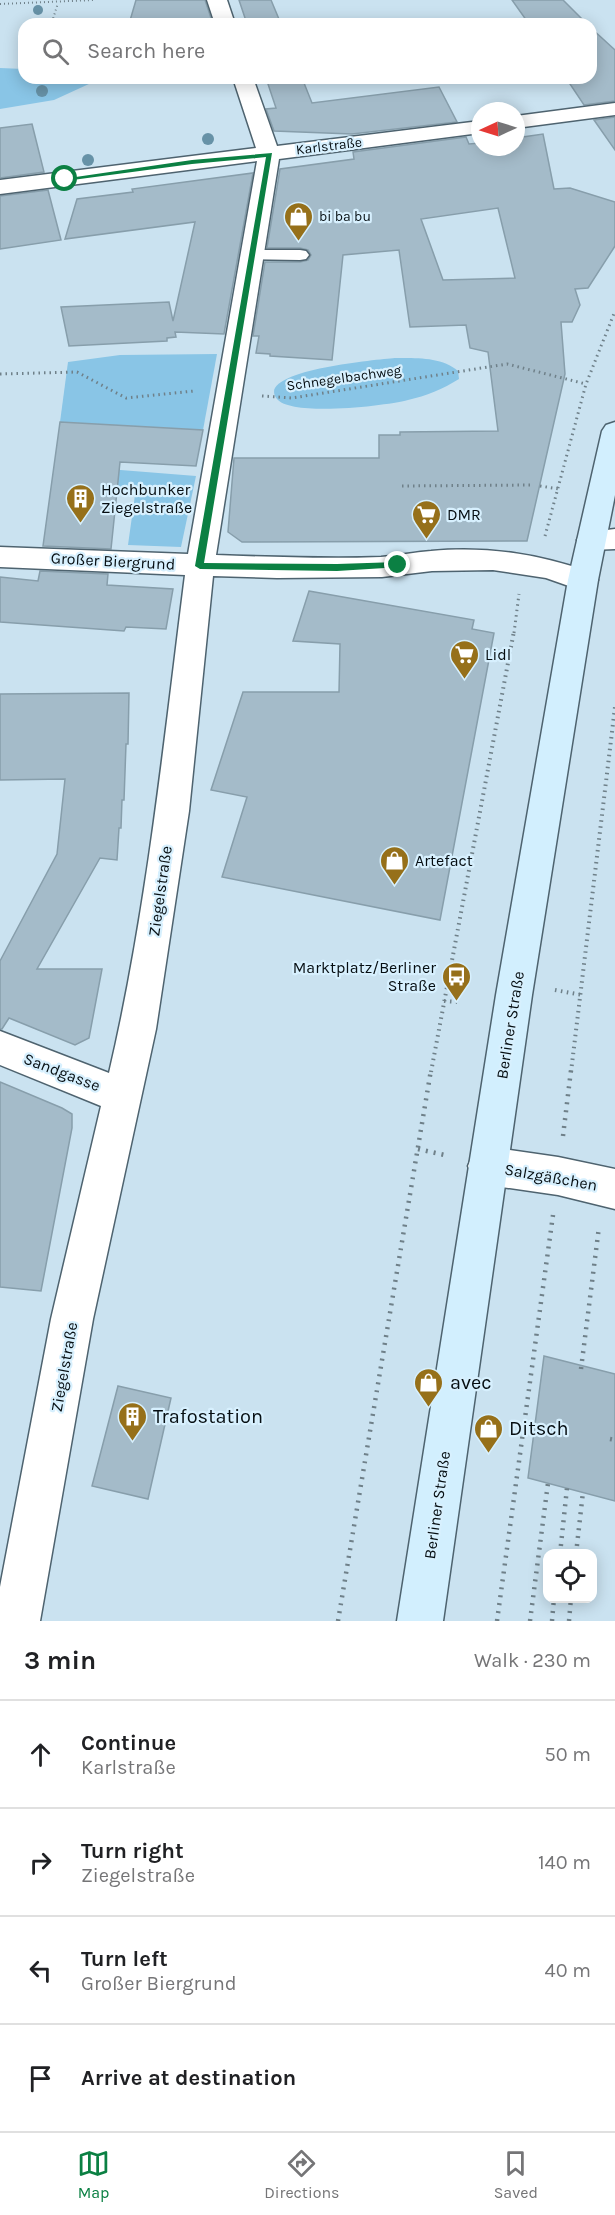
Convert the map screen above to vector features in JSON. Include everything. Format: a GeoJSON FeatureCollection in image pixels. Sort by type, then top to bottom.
{"type":"FeatureCollection","features":[{"type":"Feature","properties":{"kind":"main road","name":"Berliner Straße"},"geometry":{"type":"LineString","coordinates":[[420,1621],[488,1166],[583,580],[603,539],[615,431]]}},
{"type":"Feature","properties":{"kind":"street"},"geometry":{"type":"LineString","coordinates":[[217,0],[223,18]]}},
{"type":"Feature","properties":{"kind":"street"},"geometry":{"type":"LineString","coordinates":[[245,84],[269,155]]}},
{"type":"Feature","properties":{"kind":"street"},"geometry":{"type":"LineString","coordinates":[[525,121],[615,109]]}},
{"type":"Feature","properties":{"kind":"street","name":"Karlstraße"},"geometry":{"type":"LineString","coordinates":[[0,187],[471,128]]}},
{"type":"Feature","properties":{"kind":"street","name":"Ziegelstraße"},"geometry":{"type":"LineString","coordinates":[[17,1621],[72,1319],[124,1096],[142,1007],[172,811],[200,566],[269,155]]}},
{"type":"Feature","properties":{"kind":"street","name":"Großer Biergrund"},"geometry":{"type":"LineString","coordinates":[[0,557],[200,566],[382,567],[432,561],[482,560],[534,565],[583,580]]}},
{"type":"Feature","properties":{"kind":"street","name":"Sandgasse"},"geometry":{"type":"LineString","coordinates":[[0,1048],[124,1096]]}},
{"type":"Feature","properties":{"kind":"street","name":"Salzgäßchen"},"geometry":{"type":"LineString","coordinates":[[488,1166],[558,1176],[615,1189]]}},
{"type":"Feature","properties":{"kind":"lane"},"geometry":{"type":"LineString","coordinates":[[252,255],[300,255]]}},
{"type":"Feature","properties":{"kind":"path"},"geometry":{"type":"LineString","coordinates":[[0,4],[94,0]]}},
{"type":"Feature","properties":{"kind":"path"},"geometry":{"type":"LineString","coordinates":[[53,18],[58,3]]}},
{"type":"Feature","properties":{"kind":"path"},"geometry":{"type":"LineString","coordinates":[[338,1621],[366,1442],[456,923],[512,652],[520,586],[534,565],[550,524],[586,384],[615,311]]}},
{"type":"Feature","properties":{"kind":"path","name":"Schnegelbachweg"},"geometry":{"type":"LineString","coordinates":[[0,374],[76,372],[126,398],[184,390],[292,398],[507,364],[586,384]]}},
{"type":"Feature","properties":{"kind":"path"},"geometry":{"type":"LineString","coordinates":[[402,486],[530,485]]}},
{"type":"Feature","properties":{"kind":"path"},"geometry":{"type":"LineString","coordinates":[[540,486],[559,489]]}},
{"type":"Feature","properties":{"kind":"path"},"geometry":{"type":"LineString","coordinates":[[555,990],[582,995]]}},
{"type":"Feature","properties":{"kind":"path"},"geometry":{"type":"LineString","coordinates":[[444,1001],[457,1002]]}},
{"type":"Feature","properties":{"kind":"path"},"geometry":{"type":"LineString","coordinates":[[581,1369],[596,1250]]}},
{"type":"Feature","properties":{"kind":"path"},"geometry":{"type":"LineString","coordinates":[[530,1621],[548,1483]]}},
{"type":"Feature","properties":{"kind":"path"},"geometry":{"type":"LineString","coordinates":[[561,1549],[567,1488]]}},
{"type":"Feature","properties":{"kind":"path"},"geometry":{"type":"LineString","coordinates":[[577,1549],[583,1492]]}},
{"type":"Feature","properties":{"kind":"path"},"geometry":{"type":"LineString","coordinates":[[552,1621],[554,1603]]}},
{"type":"Feature","properties":{"kind":"path"},"geometry":{"type":"LineString","coordinates":[[569,1621],[571,1603]]}},
{"type":"Feature","properties":{"kind":"shaded area"},"geometry":{"type":"Polygon","coordinates":[[[0,68],[18,69],[18,84],[89,84],[54,100],[0,109],[0,68]]]}},
{"type":"Feature","properties":{"kind":"shaded area"},"geometry":{"type":"Polygon","coordinates":[[[217,354],[203,430],[60,422],[68,362],[120,355],[217,354]]]}},
{"type":"Feature","properties":{"kind":"shaded area"},"geometry":{"type":"Polygon","coordinates":[[[396,358],[429,359],[445,363],[458,371],[459,379],[441,389],[415,398],[360,407],[301,408],[277,399],[275,389],[284,380],[301,374],[346,364],[396,358]]]}},
{"type":"Feature","properties":{"kind":"shaded area"},"geometry":{"type":"Polygon","coordinates":[[[108,469],[196,476],[181,547],[128,545],[135,495],[104,494],[108,469]]]}},
{"type":"Feature","properties":{"kind":"building"},"geometry":{"type":"Polygon","coordinates":[[[136,0],[205,0],[211,18],[131,18],[136,0]]]}},
{"type":"Feature","properties":{"kind":"building"},"geometry":{"type":"Polygon","coordinates":[[[239,0],[271,0],[278,18],[245,18],[239,0]]]}},
{"type":"Feature","properties":{"kind":"building"},"geometry":{"type":"Polygon","coordinates":[[[512,0],[563,0],[581,18],[525,18],[512,0]]]}},
{"type":"Feature","properties":{"kind":"building"},"geometry":{"type":"Polygon","coordinates":[[[597,34],[615,50],[615,101],[584,105],[570,84],[597,84],[597,34]]]}},
{"type":"Feature","properties":{"kind":"building"},"geometry":{"type":"Polygon","coordinates":[[[268,84],[304,84],[312,103],[439,87],[457,122],[352,134],[274,131],[266,109],[276,108],[268,84]]]}},
{"type":"Feature","properties":{"kind":"building"},"geometry":{"type":"Polygon","coordinates":[[[615,117],[615,150],[594,120],[615,117]]]}},
{"type":"Feature","properties":{"kind":"building"},"geometry":{"type":"Polygon","coordinates":[[[32,124],[44,172],[0,178],[0,128],[32,124]]]}},
{"type":"Feature","properties":{"kind":"building"},"geometry":{"type":"Polygon","coordinates":[[[543,134],[554,189],[570,188],[615,202],[615,246],[588,288],[575,289],[580,305],[572,322],[561,322],[565,374],[527,541],[242,542],[228,532],[234,458],[379,458],[379,435],[400,435],[400,432],[498,431],[488,352],[470,348],[466,325],[410,327],[399,250],[343,255],[332,360],[256,353],[259,336],[253,336],[265,262],[300,262],[308,260],[311,255],[308,250],[300,248],[267,248],[280,169],[354,159],[353,152],[466,137],[471,144],[471,156],[525,156],[525,137],[543,134]],[[498,208],[421,219],[443,280],[515,278],[498,208]]]}},
{"type":"Feature","properties":{"kind":"building"},"geometry":{"type":"Polygon","coordinates":[[[253,173],[224,334],[175,332],[176,337],[167,338],[167,341],[69,346],[61,307],[169,302],[173,321],[195,222],[65,239],[77,199],[133,192],[132,189],[253,173]]]}},
{"type":"Feature","properties":{"kind":"building"},"geometry":{"type":"Polygon","coordinates":[[[48,190],[61,240],[0,249],[0,196],[48,190]]]}},
{"type":"Feature","properties":{"kind":"building"},"geometry":{"type":"Polygon","coordinates":[[[60,422],[203,430],[196,466],[120,462],[111,549],[43,546],[60,422]]]}},
{"type":"Feature","properties":{"kind":"building"},"geometry":{"type":"Polygon","coordinates":[[[40,571],[108,574],[107,585],[173,589],[166,629],[126,627],[124,631],[0,622],[0,577],[38,581],[40,571]]]}},
{"type":"Feature","properties":{"kind":"building"},"geometry":{"type":"Polygon","coordinates":[[[309,591],[474,620],[472,629],[494,633],[440,920],[222,877],[247,797],[211,790],[243,692],[339,692],[340,644],[293,641],[309,591]]]}},
{"type":"Feature","properties":{"kind":"building"},"geometry":{"type":"Polygon","coordinates":[[[129,693],[124,800],[122,800],[117,860],[100,858],[37,969],[102,969],[89,1038],[75,1045],[9,1018],[0,1029],[0,961],[57,854],[65,779],[0,780],[0,694],[129,693]]]}},
{"type":"Feature","properties":{"kind":"building"},"geometry":{"type":"Polygon","coordinates":[[[0,1082],[72,1114],[72,1128],[41,1291],[0,1287],[0,1082]]]}},
{"type":"Feature","properties":{"kind":"building"},"geometry":{"type":"Polygon","coordinates":[[[544,1356],[615,1374],[615,1501],[528,1478],[544,1356]]]}},
{"type":"Feature","properties":{"kind":"building","name":"Trafostation"},"geometry":{"type":"Polygon","coordinates":[[[118,1386],[171,1398],[148,1499],[92,1486],[118,1386]]]}},
{"type":"Feature","properties":{"kind":"place","name":"bi ba bu"},"geometry":{"type":"Point","coordinates":[298,242]}},
{"type":"Feature","properties":{"kind":"place","name":"Hochbunker Ziegelstraße"},"geometry":{"type":"Point","coordinates":[80,524]}},
{"type":"Feature","properties":{"kind":"place","name":"DMR"},"geometry":{"type":"Point","coordinates":[426,540]}},
{"type":"Feature","properties":{"kind":"place","name":"Lidl"},"geometry":{"type":"Point","coordinates":[464,680]}},
{"type":"Feature","properties":{"kind":"place","name":"Artefact"},"geometry":{"type":"Point","coordinates":[394,886]}},
{"type":"Feature","properties":{"kind":"place","name":"Marktplatz/Berliner Straße"},"geometry":{"type":"Point","coordinates":[457,1002]}},
{"type":"Feature","properties":{"kind":"place","name":"avec"},"geometry":{"type":"Point","coordinates":[429,1408]}},
{"type":"Feature","properties":{"kind":"place","name":"Trafostation"},"geometry":{"type":"Point","coordinates":[132,1442]}},
{"type":"Feature","properties":{"kind":"place","name":"Ditsch"},"geometry":{"type":"Point","coordinates":[488,1454]}},
{"type":"Feature","properties":{"kind":"route"},"geometry":{"type":"LineString","coordinates":[[65,179],[192,162],[269,155],[200,566],[277,568],[398,565]]}}]}
